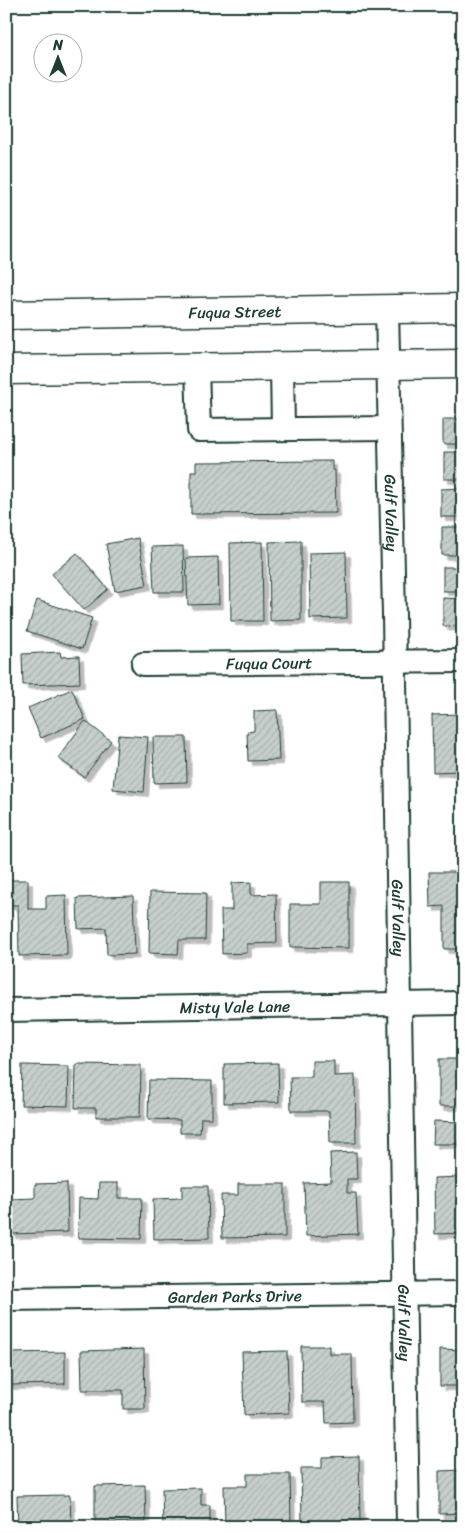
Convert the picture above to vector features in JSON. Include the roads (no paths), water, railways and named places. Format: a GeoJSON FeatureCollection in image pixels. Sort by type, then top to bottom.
{"type":"FeatureCollection","features":[{"type":"Feature","properties":{"kind":"main road","name":"Fuqua Street"},"geometry":{"type":"LineString","coordinates":[[6,315],[463,308]]}},
{"type":"Feature","properties":{"kind":"main road"},"geometry":{"type":"LineString","coordinates":[[6,370],[463,364]]}},
{"type":"Feature","properties":{"kind":"street","name":"Gulf Valley"},"geometry":{"type":"LineString","coordinates":[[387,309],[408,1527]]}},
{"type":"Feature","properties":{"kind":"street"},"geometry":{"type":"LineString","coordinates":[[282,367],[283,429]]}},
{"type":"Feature","properties":{"kind":"street"},"geometry":{"type":"LineString","coordinates":[[197,368],[199,430],[389,428]]}},
{"type":"Feature","properties":{"kind":"street","name":"Fuqua Court"},"geometry":{"type":"LineString","coordinates":[[143,664],[463,661]]}},
{"type":"Feature","properties":{"kind":"street","name":"Misty Vale Lane"},"geometry":{"type":"LineString","coordinates":[[6,1010],[463,1003]]}},
{"type":"Feature","properties":{"kind":"street","name":"Garden Parks Drive"},"geometry":{"type":"LineString","coordinates":[[6,1299],[463,1293]]}}]}
